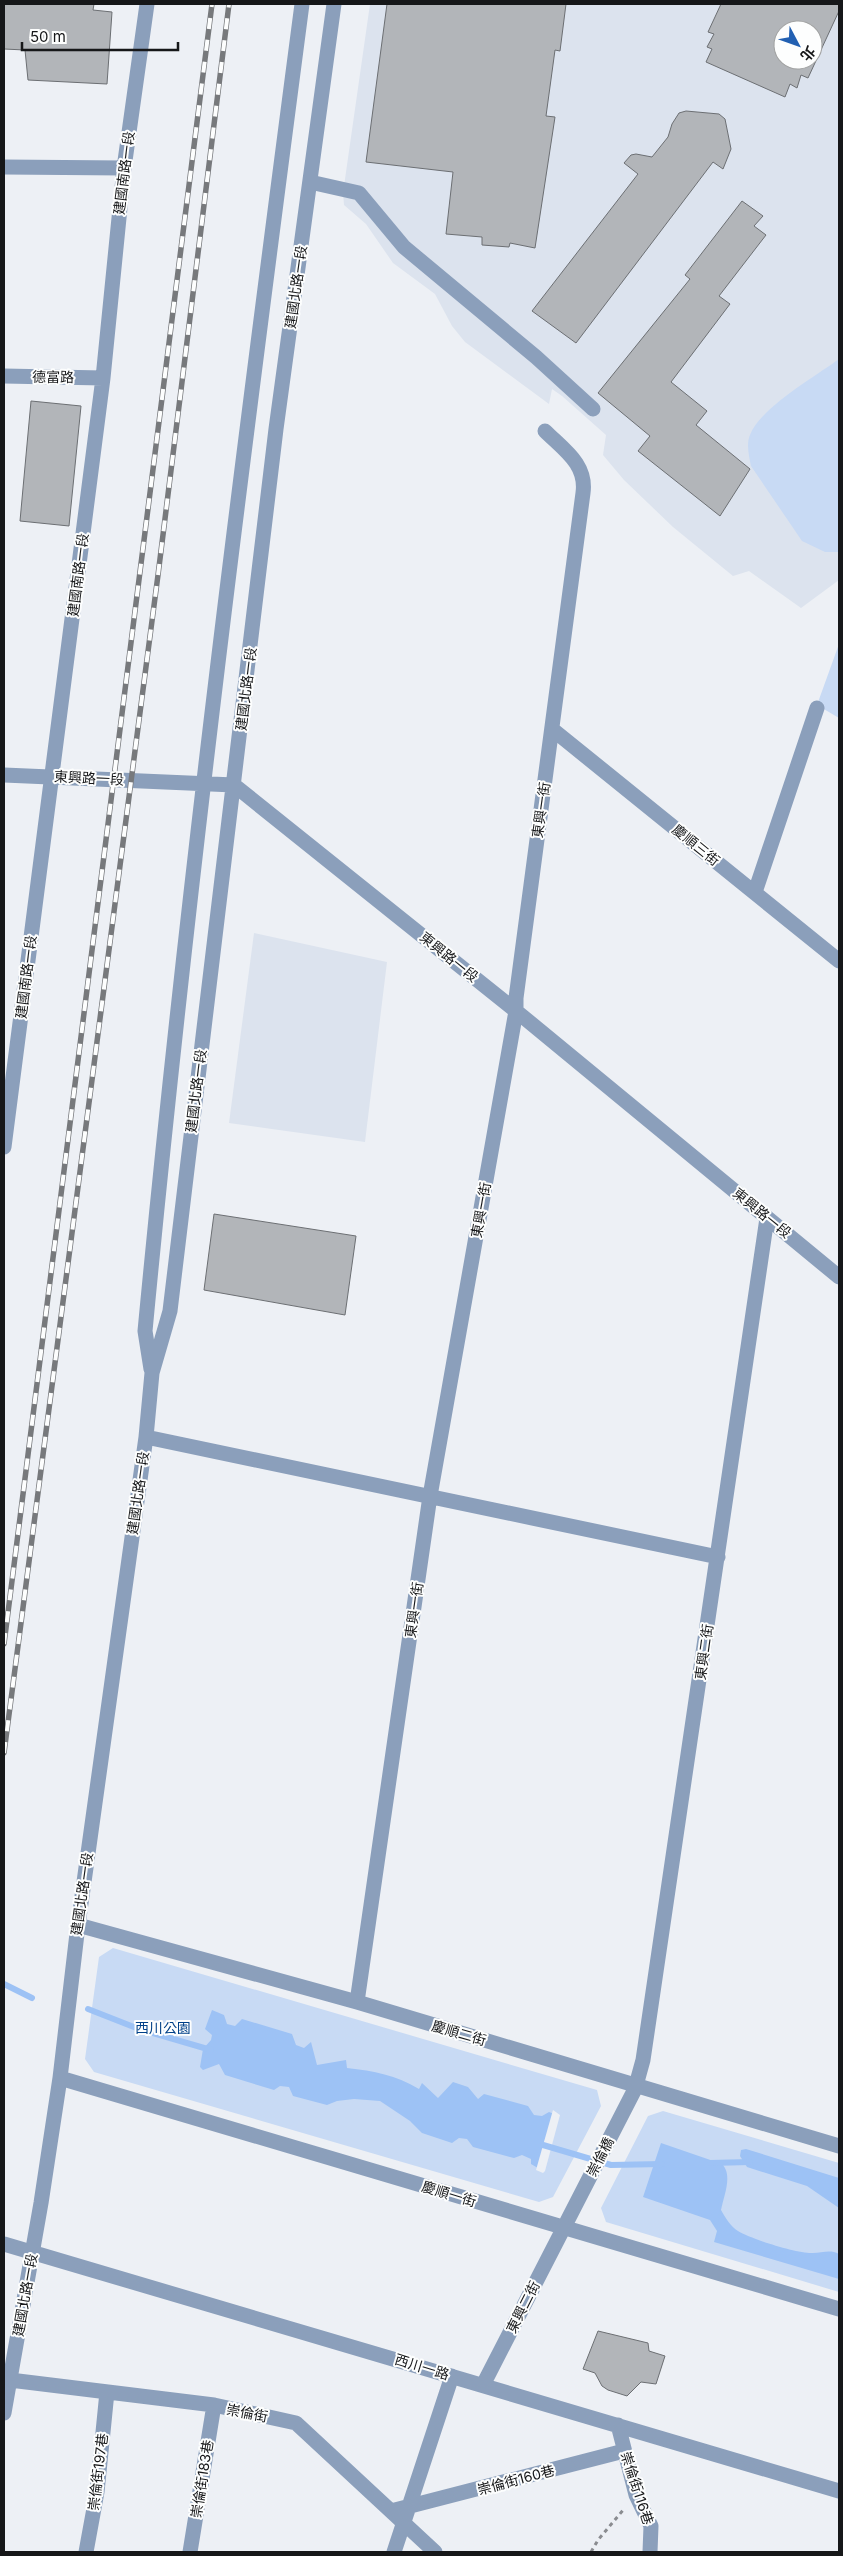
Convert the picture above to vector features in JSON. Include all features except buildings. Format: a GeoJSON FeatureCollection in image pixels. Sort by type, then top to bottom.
{"type":"FeatureCollection","features":[{"type":"Feature","properties":{"kind":"street","name":"建國南路一段"},"geometry":{"type":"LineString","coordinates":[[4,1147],[103,378],[124,168],[147,4]]}},
{"type":"Feature","properties":{"kind":"street","name":"建國北路一段"},"geometry":{"type":"LineString","coordinates":[[152,1373],[145,1332],[180,986],[241,471],[302,4]]}},
{"type":"Feature","properties":{"kind":"street","name":"建國北路一段"},"geometry":{"type":"LineString","coordinates":[[4,2413],[60,2078],[78,1925],[146,1437],[152,1373],[170,1311],[276,429],[334,4]]}},
{"type":"Feature","properties":{"kind":"street"},"geometry":{"type":"LineString","coordinates":[[4,167],[124,168]]}},
{"type":"Feature","properties":{"kind":"street"},"geometry":{"type":"LineString","coordinates":[[310,182],[359,193],[404,247],[536,357],[593,409]]}},
{"type":"Feature","properties":{"kind":"street","name":"德富路"},"geometry":{"type":"LineString","coordinates":[[4,376],[103,378]]}},
{"type":"Feature","properties":{"kind":"street","name":"東興一街"},"geometry":{"type":"LineString","coordinates":[[357,2002],[430,1496],[516,1011],[516,998],[585,478],[576,462],[545,431]]}},
{"type":"Feature","properties":{"kind":"street"},"geometry":{"type":"LineString","coordinates":[[755,892],[816,708]]}},
{"type":"Feature","properties":{"kind":"street","name":"慶順三街"},"geometry":{"type":"LineString","coordinates":[[552,729],[839,961]]}},
{"type":"Feature","properties":{"kind":"street","name":"東興路一段"},"geometry":{"type":"LineString","coordinates":[[4,775],[234,785],[516,1011],[839,1277]]}},
{"type":"Feature","properties":{"kind":"street","name":"東興二街"},"geometry":{"type":"LineString","coordinates":[[636,2085],[643,2060],[767,1218]]}},
{"type":"Feature","properties":{"kind":"street"},"geometry":{"type":"LineString","coordinates":[[146,1437],[718,1557]]}},
{"type":"Feature","properties":{"kind":"street","name":"慶順二街"},"geometry":{"type":"LineString","coordinates":[[78,1925],[357,2002],[839,2146]]}},
{"type":"Feature","properties":{"kind":"street","name":"慶順一街"},"geometry":{"type":"LineString","coordinates":[[60,2078],[839,2308]]}},
{"type":"Feature","properties":{"kind":"street","name":"崇倫橋"},"geometry":{"type":"LineString","coordinates":[[564,2228],[636,2085]]}},
{"type":"Feature","properties":{"kind":"street","name":"東興二街"},"geometry":{"type":"LineString","coordinates":[[483,2386],[564,2228]]}},
{"type":"Feature","properties":{"kind":"street","name":"西川一路"},"geometry":{"type":"LineString","coordinates":[[4,2244],[839,2490]]}},
{"type":"Feature","properties":{"kind":"street"},"geometry":{"type":"LineString","coordinates":[[394,2552],[404,2515],[452,2376]]}},
{"type":"Feature","properties":{"kind":"street","name":"崇倫街"},"geometry":{"type":"LineString","coordinates":[[10,2380],[215,2406],[296,2423],[391,2511],[404,2515],[435,2552]]}},
{"type":"Feature","properties":{"kind":"street","name":"崇倫街197巷"},"geometry":{"type":"LineString","coordinates":[[86,2552],[97,2492],[107,2392]]}},
{"type":"Feature","properties":{"kind":"street","name":"崇倫街183巷"},"geometry":{"type":"LineString","coordinates":[[190,2552],[215,2406]]}},
{"type":"Feature","properties":{"kind":"street","name":"崇倫街116巷"},"geometry":{"type":"LineString","coordinates":[[618,2425],[636,2495],[651,2526],[650,2552]]}},
{"type":"Feature","properties":{"kind":"street","name":"崇倫街160巷"},"geometry":{"type":"LineString","coordinates":[[404,2515],[624,2451]]}},
{"type":"Feature","properties":{"kind":"path"},"geometry":{"type":"LineString","coordinates":[[591,2552],[598,2540],[636,2495]]}},
{"type":"Feature","properties":{"kind":"shaded area"},"geometry":{"type":"Polygon","coordinates":[[[370,4],[839,4],[839,580],[801,608],[749,571],[733,576],[673,527],[624,480],[603,455],[606,435],[562,396],[552,389],[549,404],[465,342],[452,326],[435,294],[393,263],[366,224],[344,205],[343,193],[370,4]]]}},
{"type":"Feature","properties":{"kind":"shaded area"},"geometry":{"type":"Polygon","coordinates":[[[254,933],[387,962],[365,1142],[229,1123],[254,933]]]}},
{"type":"Feature","properties":{"kind":"green space"},"geometry":{"type":"Polygon","coordinates":[[[839,359],[839,552],[825,552],[802,541],[751,466],[748,442],[756,425],[765,414],[790,393],[839,359]]]}},
{"type":"Feature","properties":{"kind":"green space"},"geometry":{"type":"Polygon","coordinates":[[[839,644],[839,718],[817,705],[839,644]]]}},
{"type":"Feature","properties":{"kind":"green space","name":"西川公園"},"geometry":{"type":"Polygon","coordinates":[[[113,1948],[597,2090],[601,2106],[553,2197],[539,2202],[94,2072],[85,2059],[99,1957],[113,1948]]]}},
{"type":"Feature","properties":{"kind":"green space"},"geometry":{"type":"Polygon","coordinates":[[[663,2111],[839,2163],[839,2292],[606,2222],[601,2208],[648,2116],[663,2111]]]}},
{"type":"Feature","properties":{"kind":"water"},"geometry":{"type":"Polygon","coordinates":[[[212,2010],[224,2015],[227,2024],[235,2026],[242,2019],[292,2034],[296,2045],[304,2048],[311,2042],[317,2065],[346,2060],[347,2068],[384,2074],[402,2080],[419,2089],[422,2083],[438,2098],[453,2082],[468,2087],[478,2099],[484,2094],[528,2106],[534,2115],[542,2116],[549,2112],[557,2115],[543,2171],[531,2164],[531,2159],[522,2155],[514,2158],[473,2147],[467,2139],[459,2138],[452,2143],[422,2133],[410,2121],[380,2101],[354,2099],[337,2101],[327,2105],[293,2096],[289,2087],[280,2086],[274,2090],[225,2075],[219,2064],[203,2070],[200,2067],[203,2049],[211,2040],[212,2035],[205,2029],[212,2010]]]}},
{"type":"Feature","properties":{"kind":"water"},"geometry":{"type":"Polygon","coordinates":[[[661,2143],[722,2164],[727,2174],[727,2179],[721,2210],[735,2229],[753,2238],[786,2249],[806,2253],[829,2251],[839,2254],[839,2279],[714,2242],[717,2231],[710,2220],[643,2197],[661,2143]]]}},
{"type":"Feature","properties":{"kind":"water"},"geometry":{"type":"Polygon","coordinates":[[[746,2149],[839,2178],[839,2208],[807,2186],[747,2167],[740,2156],[741,2150],[746,2149]]]}},
{"type":"Feature","properties":{"kind":"pier"},"geometry":{"type":"Polygon","coordinates":[[[553,2110],[560,2115],[543,2173],[536,2170],[553,2110]]]}},
{"type":"Feature","properties":{"kind":"waterway"},"geometry":{"type":"LineString","coordinates":[[4,1984],[32,1998]]}},
{"type":"Feature","properties":{"kind":"waterway"},"geometry":{"type":"LineString","coordinates":[[88,2009],[139,2029],[211,2050]]}},
{"type":"Feature","properties":{"kind":"waterway"},"geometry":{"type":"LineString","coordinates":[[543,2145],[611,2165],[662,2164]]}},
{"type":"Feature","properties":{"kind":"waterway"},"geometry":{"type":"LineString","coordinates":[[710,2163],[750,2162]]}},
{"type":"Feature","properties":{"kind":"railway"},"geometry":{"type":"LineString","coordinates":[[4,1644],[212,4]]}},
{"type":"Feature","properties":{"kind":"railway"},"geometry":{"type":"LineString","coordinates":[[4,1753],[158,575],[229,4]]}}]}
